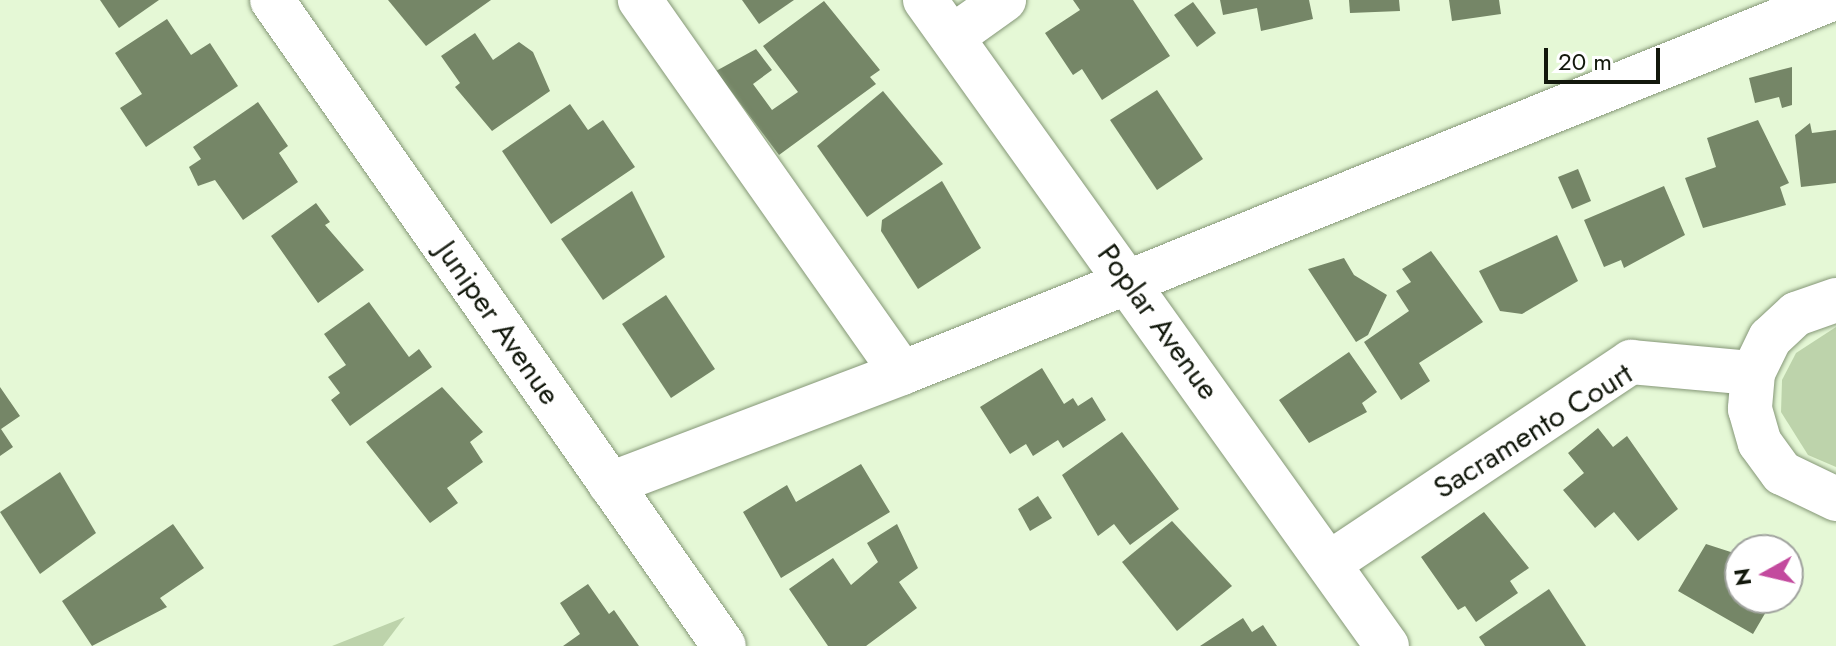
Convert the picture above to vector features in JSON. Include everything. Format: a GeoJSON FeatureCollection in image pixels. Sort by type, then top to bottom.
{"type":"FeatureCollection","features":[{"type":"Feature","properties":{"kind":"street","name":"Juniper Avenue"},"geometry":{"type":"LineString","coordinates":[[272,0],[724,646]]}},
{"type":"Feature","properties":{"kind":"street"},"geometry":{"type":"LineString","coordinates":[[640,0],[902,373]]}},
{"type":"Feature","properties":{"kind":"street","name":"Poplar Avenue"},"geometry":{"type":"LineString","coordinates":[[925,0],[1331,562],[1387,646]]}},
{"type":"Feature","properties":{"kind":"street"},"geometry":{"type":"LineString","coordinates":[[952,37],[1004,0]]}},
{"type":"Feature","properties":{"kind":"street"},"geometry":{"type":"LineString","coordinates":[[610,484],[902,373],[1827,1]]}},
{"type":"Feature","properties":{"kind":"street"},"geometry":{"type":"LineString","coordinates":[[1836,300],[1796,314],[1770,338],[1753,373],[1750,409],[1760,443],[1782,473],[1836,499]]}},
{"type":"Feature","properties":{"kind":"street","name":"Sacramento Court"},"geometry":{"type":"LineString","coordinates":[[1331,562],[1631,362],[1753,373]]}},
{"type":"Feature","properties":{"kind":"green space"},"geometry":{"type":"Polygon","coordinates":[[[1836,327],[1836,467],[1808,455],[1781,412],[1782,380],[1796,353],[1836,327]]]}},
{"type":"Feature","properties":{"kind":"green space"},"geometry":{"type":"Polygon","coordinates":[[[405,617],[383,646],[332,646],[405,617]]]}},
{"type":"Feature","properties":{"kind":"building"},"geometry":{"type":"Polygon","coordinates":[[[100,0],[159,0],[119,28],[100,0]]]}},
{"type":"Feature","properties":{"kind":"building"},"geometry":{"type":"Polygon","coordinates":[[[388,0],[491,0],[426,46],[388,0]]]}},
{"type":"Feature","properties":{"kind":"building"},"geometry":{"type":"Polygon","coordinates":[[[742,0],[794,0],[759,24],[742,0]]]}},
{"type":"Feature","properties":{"kind":"building"},"geometry":{"type":"Polygon","coordinates":[[[1073,0],[1133,0],[1170,56],[1102,100],[1082,69],[1073,75],[1045,33],[1080,10],[1073,0]]]}},
{"type":"Feature","properties":{"kind":"building"},"geometry":{"type":"Polygon","coordinates":[[[1220,0],[1309,0],[1313,19],[1261,31],[1257,8],[1223,15],[1220,0]]]}},
{"type":"Feature","properties":{"kind":"building"},"geometry":{"type":"Polygon","coordinates":[[[1349,0],[1399,0],[1400,11],[1350,13],[1349,0]]]}},
{"type":"Feature","properties":{"kind":"building"},"geometry":{"type":"Polygon","coordinates":[[[1449,0],[1499,0],[1501,14],[1452,21],[1449,0]]]}},
{"type":"Feature","properties":{"kind":"building"},"geometry":{"type":"Polygon","coordinates":[[[824,1],[880,70],[870,77],[876,84],[779,155],[716,71],[756,49],[772,70],[753,84],[772,110],[798,92],[763,46],[824,1]]]}},
{"type":"Feature","properties":{"kind":"building"},"geometry":{"type":"Polygon","coordinates":[[[1193,2],[1216,33],[1197,47],[1174,15],[1193,2]]]}},
{"type":"Feature","properties":{"kind":"building"},"geometry":{"type":"Polygon","coordinates":[[[167,19],[191,55],[210,43],[238,86],[146,147],[120,108],[142,94],[115,53],[167,19]]]}},
{"type":"Feature","properties":{"kind":"building"},"geometry":{"type":"Polygon","coordinates":[[[475,33],[493,60],[519,42],[533,52],[550,91],[492,131],[455,87],[460,83],[441,56],[475,33]]]}},
{"type":"Feature","properties":{"kind":"building"},"geometry":{"type":"Polygon","coordinates":[[[1792,67],[1792,105],[1782,108],[1779,97],[1755,103],[1749,78],[1792,67]]]}},
{"type":"Feature","properties":{"kind":"building"},"geometry":{"type":"Polygon","coordinates":[[[1157,90],[1203,159],[1157,190],[1110,120],[1157,90]]]}},
{"type":"Feature","properties":{"kind":"building"},"geometry":{"type":"Polygon","coordinates":[[[883,91],[943,164],[867,217],[817,146],[883,91]]]}},
{"type":"Feature","properties":{"kind":"building"},"geometry":{"type":"Polygon","coordinates":[[[258,102],[288,146],[279,153],[298,182],[243,220],[215,180],[198,186],[189,167],[201,159],[193,147],[258,102]]]}},
{"type":"Feature","properties":{"kind":"building"},"geometry":{"type":"Polygon","coordinates":[[[570,104],[588,130],[603,120],[635,167],[551,224],[502,151],[570,104]]]}},
{"type":"Feature","properties":{"kind":"building"},"geometry":{"type":"Polygon","coordinates":[[[1758,120],[1789,183],[1780,187],[1786,205],[1703,228],[1685,178],[1716,167],[1707,138],[1758,120]]]}},
{"type":"Feature","properties":{"kind":"building"},"geometry":{"type":"Polygon","coordinates":[[[1810,123],[1812,133],[1836,130],[1836,183],[1801,187],[1795,135],[1810,123]]]}},
{"type":"Feature","properties":{"kind":"building"},"geometry":{"type":"Polygon","coordinates":[[[1578,169],[1591,201],[1572,209],[1558,177],[1578,169]]]}},
{"type":"Feature","properties":{"kind":"building"},"geometry":{"type":"Polygon","coordinates":[[[942,181],[981,248],[918,289],[881,231],[882,220],[942,181]]]}},
{"type":"Feature","properties":{"kind":"building"},"geometry":{"type":"Polygon","coordinates":[[[1664,186],[1685,235],[1624,268],[1621,260],[1604,267],[1584,220],[1664,186]]]}},
{"type":"Feature","properties":{"kind":"building"},"geometry":{"type":"Polygon","coordinates":[[[632,191],[665,257],[603,300],[561,239],[632,191]]]}},
{"type":"Feature","properties":{"kind":"building"},"geometry":{"type":"Polygon","coordinates":[[[316,203],[330,222],[325,225],[364,270],[318,303],[271,236],[316,203]]]}},
{"type":"Feature","properties":{"kind":"building"},"geometry":{"type":"Polygon","coordinates":[[[1557,235],[1578,281],[1522,314],[1500,311],[1479,271],[1557,235]]]}},
{"type":"Feature","properties":{"kind":"building"},"geometry":{"type":"Polygon","coordinates":[[[1431,251],[1483,322],[1419,363],[1430,381],[1401,400],[1364,342],[1409,311],[1396,291],[1411,282],[1402,269],[1431,251]]]}},
{"type":"Feature","properties":{"kind":"building"},"geometry":{"type":"Polygon","coordinates":[[[1344,258],[1354,275],[1387,295],[1368,335],[1356,342],[1308,269],[1344,258]]]}},
{"type":"Feature","properties":{"kind":"building"},"geometry":{"type":"Polygon","coordinates":[[[666,295],[715,369],[671,398],[622,324],[666,295]]]}},
{"type":"Feature","properties":{"kind":"building"},"geometry":{"type":"Polygon","coordinates":[[[369,302],[409,357],[419,349],[432,367],[350,426],[331,400],[340,393],[328,377],[346,365],[324,334],[369,302]]]}},
{"type":"Feature","properties":{"kind":"building"},"geometry":{"type":"Polygon","coordinates":[[[1349,352],[1377,392],[1362,403],[1367,412],[1309,443],[1279,400],[1349,352]]]}},
{"type":"Feature","properties":{"kind":"building"},"geometry":{"type":"Polygon","coordinates":[[[1042,368],[1064,404],[1073,398],[1078,406],[1092,397],[1106,420],[1063,448],[1058,440],[1033,456],[1026,444],[1010,454],[980,407],[1042,368]]]}},
{"type":"Feature","properties":{"kind":"building"},"geometry":{"type":"Polygon","coordinates":[[[0,387],[20,416],[1,429],[13,447],[0,456],[0,387]]]}},
{"type":"Feature","properties":{"kind":"building"},"geometry":{"type":"Polygon","coordinates":[[[442,387],[483,432],[470,442],[483,462],[447,488],[458,503],[430,523],[366,442],[442,387]]]}},
{"type":"Feature","properties":{"kind":"building"},"geometry":{"type":"Polygon","coordinates":[[[1598,428],[1613,447],[1627,436],[1678,509],[1638,541],[1614,512],[1595,528],[1563,490],[1584,473],[1568,453],[1598,428]]]}},
{"type":"Feature","properties":{"kind":"building"},"geometry":{"type":"Polygon","coordinates":[[[1122,432],[1179,509],[1130,545],[1114,524],[1098,536],[1062,475],[1122,432]]]}},
{"type":"Feature","properties":{"kind":"building"},"geometry":{"type":"Polygon","coordinates":[[[861,464],[890,512],[781,578],[743,512],[787,485],[796,502],[861,464]]]}},
{"type":"Feature","properties":{"kind":"building"},"geometry":{"type":"Polygon","coordinates":[[[60,472],[96,533],[40,574],[0,512],[60,472]]]}},
{"type":"Feature","properties":{"kind":"building"},"geometry":{"type":"Polygon","coordinates":[[[1038,496],[1052,518],[1030,531],[1018,509],[1038,496]]]}},
{"type":"Feature","properties":{"kind":"building"},"geometry":{"type":"Polygon","coordinates":[[[1484,512],[1529,568],[1510,581],[1518,593],[1476,622],[1465,606],[1458,610],[1421,557],[1484,512]]]}},
{"type":"Feature","properties":{"kind":"building"},"geometry":{"type":"Polygon","coordinates":[[[1172,521],[1232,586],[1177,631],[1122,562],[1172,521]]]}},
{"type":"Feature","properties":{"kind":"building"},"geometry":{"type":"Polygon","coordinates":[[[173,524],[204,568],[160,598],[167,607],[92,646],[62,601],[173,524]]]}},
{"type":"Feature","properties":{"kind":"building"},"geometry":{"type":"Polygon","coordinates":[[[897,524],[918,568],[899,582],[917,608],[866,646],[828,646],[789,589],[833,558],[851,585],[878,562],[867,543],[897,524]]]}},
{"type":"Feature","properties":{"kind":"building"},"geometry":{"type":"Polygon","coordinates":[[[1706,544],[1724,550],[1724,614],[1765,614],[1753,634],[1678,591],[1706,544]]]}},
{"type":"Feature","properties":{"kind":"building"},"geometry":{"type":"Polygon","coordinates":[[[588,584],[609,614],[614,610],[639,646],[563,646],[580,634],[560,603],[588,584]]]}},
{"type":"Feature","properties":{"kind":"building"},"geometry":{"type":"Polygon","coordinates":[[[1549,589],[1586,646],[1485,646],[1479,637],[1549,589]]]}},
{"type":"Feature","properties":{"kind":"building"},"geometry":{"type":"Polygon","coordinates":[[[1243,618],[1252,632],[1263,625],[1277,646],[1200,646],[1243,618]]]}}]}
